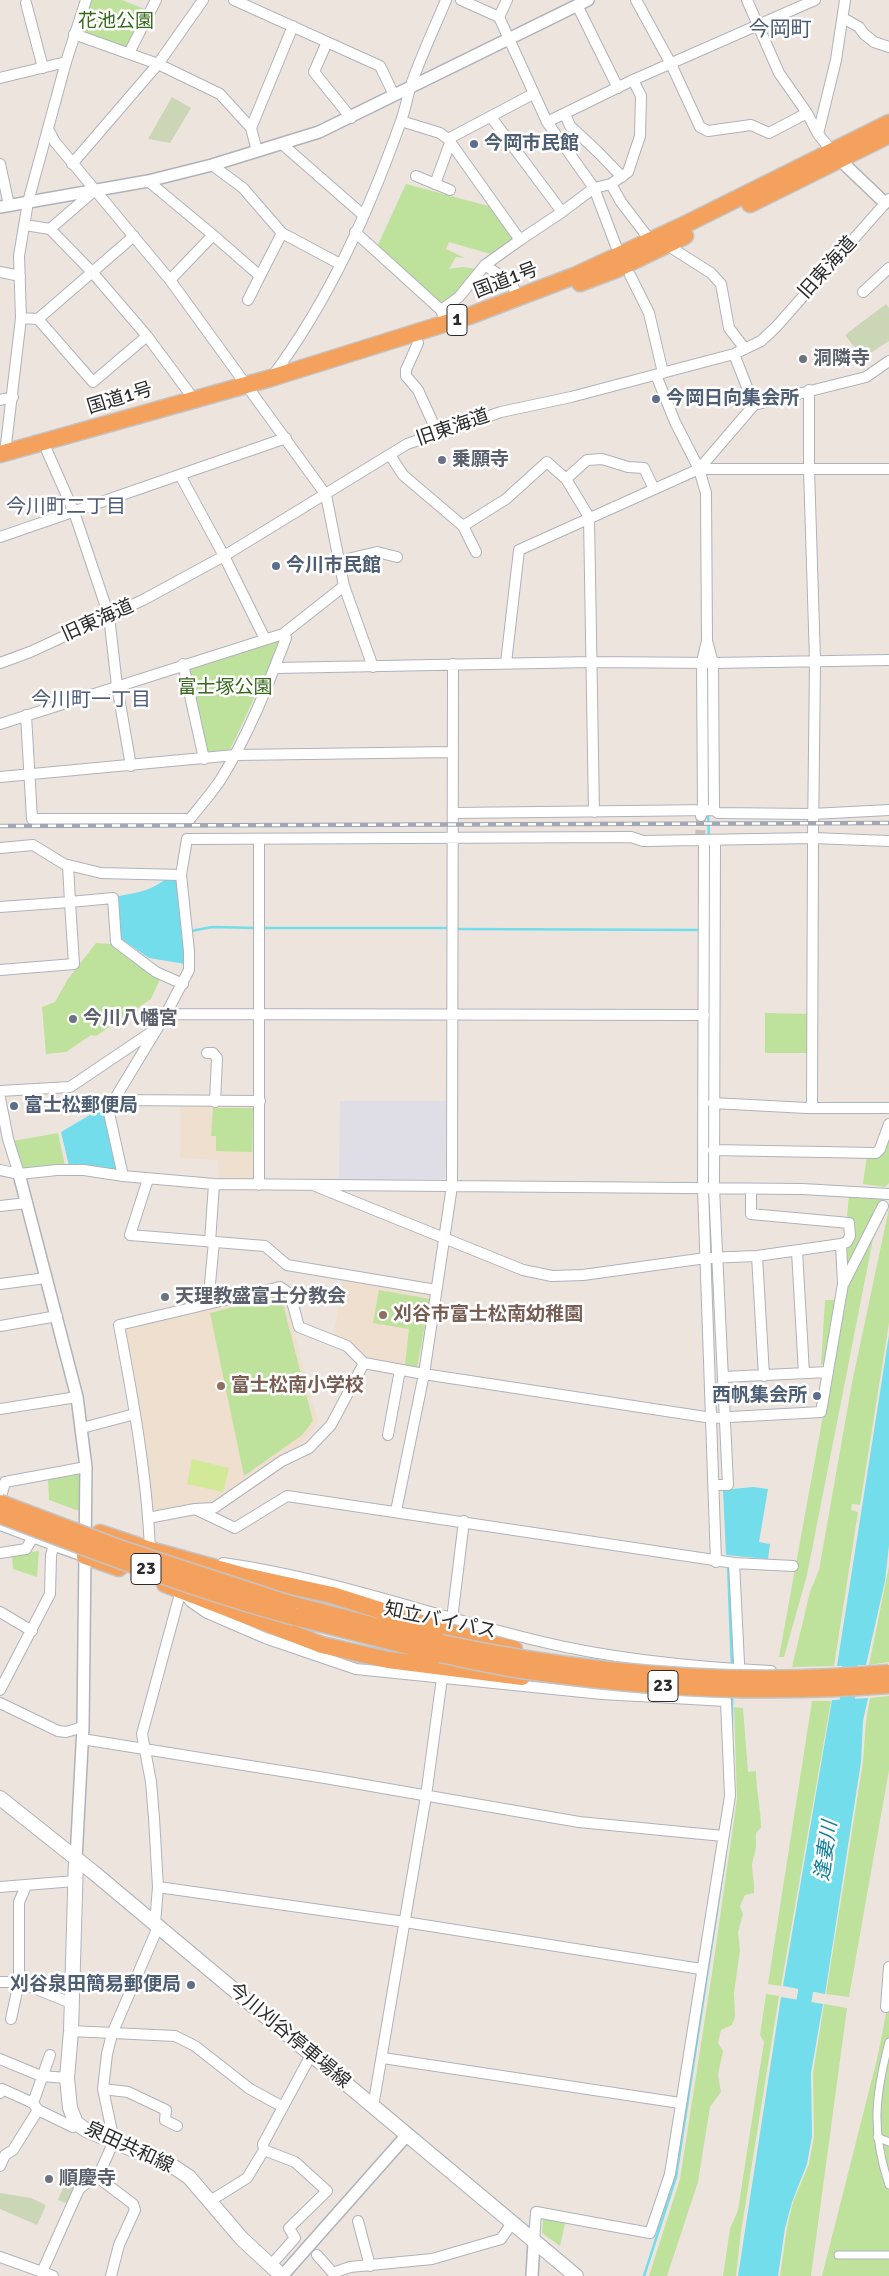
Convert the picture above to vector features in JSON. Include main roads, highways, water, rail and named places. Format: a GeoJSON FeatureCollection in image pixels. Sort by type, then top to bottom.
{"type":"FeatureCollection","features":[{"type":"Feature","properties":{"kind":"highway","name":"国道1号"},"geometry":{"type":"LineString","coordinates":[[2,457],[47,451],[249,388],[471,327],[617,270],[836,155],[889,123]]}},
{"type":"Feature","properties":{"kind":"highway","name":"国道1号"},"geometry":{"type":"LineString","coordinates":[[2,457],[193,398],[249,388],[271,378],[444,316],[518,298],[574,276],[836,155],[889,135]]}},
{"type":"Feature","properties":{"kind":"highway","name":"知立バイパス"},"geometry":{"type":"LineString","coordinates":[[0,1503],[292,1610],[528,1671],[696,1688],[772,1690],[889,1685]]}},
{"type":"Feature","properties":{"kind":"highway","name":"知立バイパス"},"geometry":{"type":"LineString","coordinates":[[0,1515],[256,1606],[292,1610]]}},
{"type":"Feature","properties":{"kind":"highway"},"geometry":{"type":"LineString","coordinates":[[85,1528],[150,1550],[241,1576],[332,1595],[405,1620],[498,1646],[554,1656],[634,1665],[676,1676]]}},
{"type":"Feature","properties":{"kind":"highway"},"geometry":{"type":"LineString","coordinates":[[85,1556],[181,1590],[298,1637],[352,1652],[404,1662],[550,1680],[568,1676]]}},
{"type":"Feature","properties":{"kind":"highway","name":"知立バイパス"},"geometry":{"type":"LineString","coordinates":[[440,1648],[676,1676],[796,1678],[889,1673]]}},
{"type":"Feature","properties":{"kind":"main road","name":"今川刈谷停車場線"},"geometry":{"type":"LineString","coordinates":[[0,1798],[156,1925],[576,2276]]}},
{"type":"Feature","properties":{"kind":"main road","name":"泉田共和線"},"geometry":{"type":"LineString","coordinates":[[76,1859],[71,2031],[67,2078],[70,2108],[76,2123],[86,2130],[174,2167],[189,2176],[242,2240],[283,2276]]}},
{"type":"Feature","properties":{"kind":"water"},"geometry":{"type":"Polygon","coordinates":[[[168,877],[175,878],[178,882],[187,951],[185,964],[149,958],[120,938],[119,896],[145,890],[157,885],[168,877]]]}},
{"type":"Feature","properties":{"kind":"water"},"geometry":{"type":"Polygon","coordinates":[[[105,1106],[116,1171],[69,1166],[61,1132],[105,1106]]]}},
{"type":"Feature","properties":{"kind":"water"},"geometry":{"type":"Polygon","coordinates":[[[889,1335],[889,1545],[885,1581],[866,1665],[837,1666],[889,1335]]]}},
{"type":"Feature","properties":{"kind":"water"},"geometry":{"type":"Polygon","coordinates":[[[753,1487],[768,1489],[759,1542],[770,1544],[768,1559],[726,1555],[723,1490],[753,1487]]]}},
{"type":"Feature","properties":{"kind":"water"},"geometry":{"type":"Polygon","coordinates":[[[868,1698],[863,1721],[861,1762],[825,1994],[783,1986],[832,1700],[868,1698]]]}},
{"type":"Feature","properties":{"kind":"water"},"geometry":{"type":"Polygon","coordinates":[[[781,1997],[823,2004],[811,2073],[812,2136],[807,2164],[792,2202],[785,2228],[778,2276],[738,2276],[781,1997]]]}},
{"type":"Feature","properties":{"kind":"waterway"},"geometry":{"type":"LineString","coordinates":[[708,666],[708,807]]}},
{"type":"Feature","properties":{"kind":"waterway"},"geometry":{"type":"LineString","coordinates":[[708,813],[709,837]]}},
{"type":"Feature","properties":{"kind":"waterway"},"geometry":{"type":"LineString","coordinates":[[709,843],[709,890]]}},
{"type":"Feature","properties":{"kind":"waterway"},"geometry":{"type":"LineString","coordinates":[[191,931],[212,927],[257,928]]}},
{"type":"Feature","properties":{"kind":"waterway"},"geometry":{"type":"LineString","coordinates":[[262,928],[449,928]]}},
{"type":"Feature","properties":{"kind":"waterway"},"geometry":{"type":"LineString","coordinates":[[455,929],[702,930]]}},
{"type":"Feature","properties":{"kind":"waterway"},"geometry":{"type":"LineString","coordinates":[[709,1000],[709,1157]]}},
{"type":"Feature","properties":{"kind":"waterway"},"geometry":{"type":"LineString","coordinates":[[710,1200],[712,1255]]}},
{"type":"Feature","properties":{"kind":"waterway"},"geometry":{"type":"LineString","coordinates":[[728,1565],[732,1667]]}},
{"type":"Feature","properties":{"kind":"waterway","name":"逢妻川"},"geometry":{"type":"LineString","coordinates":[[846,1720],[851,1646]]}},
{"type":"Feature","properties":{"kind":"waterway"},"geometry":{"type":"LineString","coordinates":[[732,1695],[732,1727]]}},
{"type":"Feature","properties":{"kind":"waterway"},"geometry":{"type":"LineString","coordinates":[[644,2276],[676,2177],[726,1852]]}},
{"type":"Feature","properties":{"kind":"waterway","name":"逢妻川"},"geometry":{"type":"LineString","coordinates":[[801,2019],[809,1970]]}},
{"type":"Feature","properties":{"kind":"tunnel"},"geometry":{"type":"LineString","coordinates":[[700,840],[701,816]]}},
{"type":"Feature","properties":{"kind":"railway"},"geometry":{"type":"LineString","coordinates":[[0,826],[889,823]]}},
{"type":"Feature","properties":{"kind":"place","name":"今岡市民館"},"geometry":{"type":"Point","coordinates":[474,144]}},
{"type":"Feature","properties":{"kind":"place","name":"洞隣寺"},"geometry":{"type":"Point","coordinates":[803,359]}},
{"type":"Feature","properties":{"kind":"place","name":"今岡日向集会所"},"geometry":{"type":"Point","coordinates":[656,399]}},
{"type":"Feature","properties":{"kind":"place","name":"乗願寺"},"geometry":{"type":"Point","coordinates":[442,460]}},
{"type":"Feature","properties":{"kind":"place","name":"今川市民館"},"geometry":{"type":"Point","coordinates":[276,566]}},
{"type":"Feature","properties":{"kind":"place","name":"今川八幡宮"},"geometry":{"type":"Point","coordinates":[73,1019]}},
{"type":"Feature","properties":{"kind":"place","name":"富士松郵便局"},"geometry":{"type":"Point","coordinates":[14,1106]}},
{"type":"Feature","properties":{"kind":"place","name":"天理教盛富士分教会"},"geometry":{"type":"Point","coordinates":[165,1297]}},
{"type":"Feature","properties":{"kind":"place","name":"刈谷市富士松南幼稚園"},"geometry":{"type":"Point","coordinates":[383,1315]}},
{"type":"Feature","properties":{"kind":"place","name":"富士松南小学校"},"geometry":{"type":"Point","coordinates":[221,1386]}},
{"type":"Feature","properties":{"kind":"place","name":"西帆集会所"},"geometry":{"type":"Point","coordinates":[817,1396]}},
{"type":"Feature","properties":{"kind":"place","name":"刈谷泉田簡易郵便局"},"geometry":{"type":"Point","coordinates":[191,1985]}},
{"type":"Feature","properties":{"kind":"place","name":"順慶寺"},"geometry":{"type":"Point","coordinates":[49,2179]}},
{"type":"Feature","properties":{"kind":"district","name":"今岡町"},"geometry":{"type":"Point","coordinates":[780,30]}},
{"type":"Feature","properties":{"kind":"district","name":"今川町二丁目"},"geometry":{"type":"Point","coordinates":[66,508]}},
{"type":"Feature","properties":{"kind":"district","name":"今川町一丁目"},"geometry":{"type":"Point","coordinates":[91,701]}},
{"type":"Feature","properties":{"kind":"park label","name":"花池公園"},"geometry":{"type":"Point","coordinates":[116,22]}},
{"type":"Feature","properties":{"kind":"park label","name":"富士塚公園"},"geometry":{"type":"Point","coordinates":[225,688]}}]}
